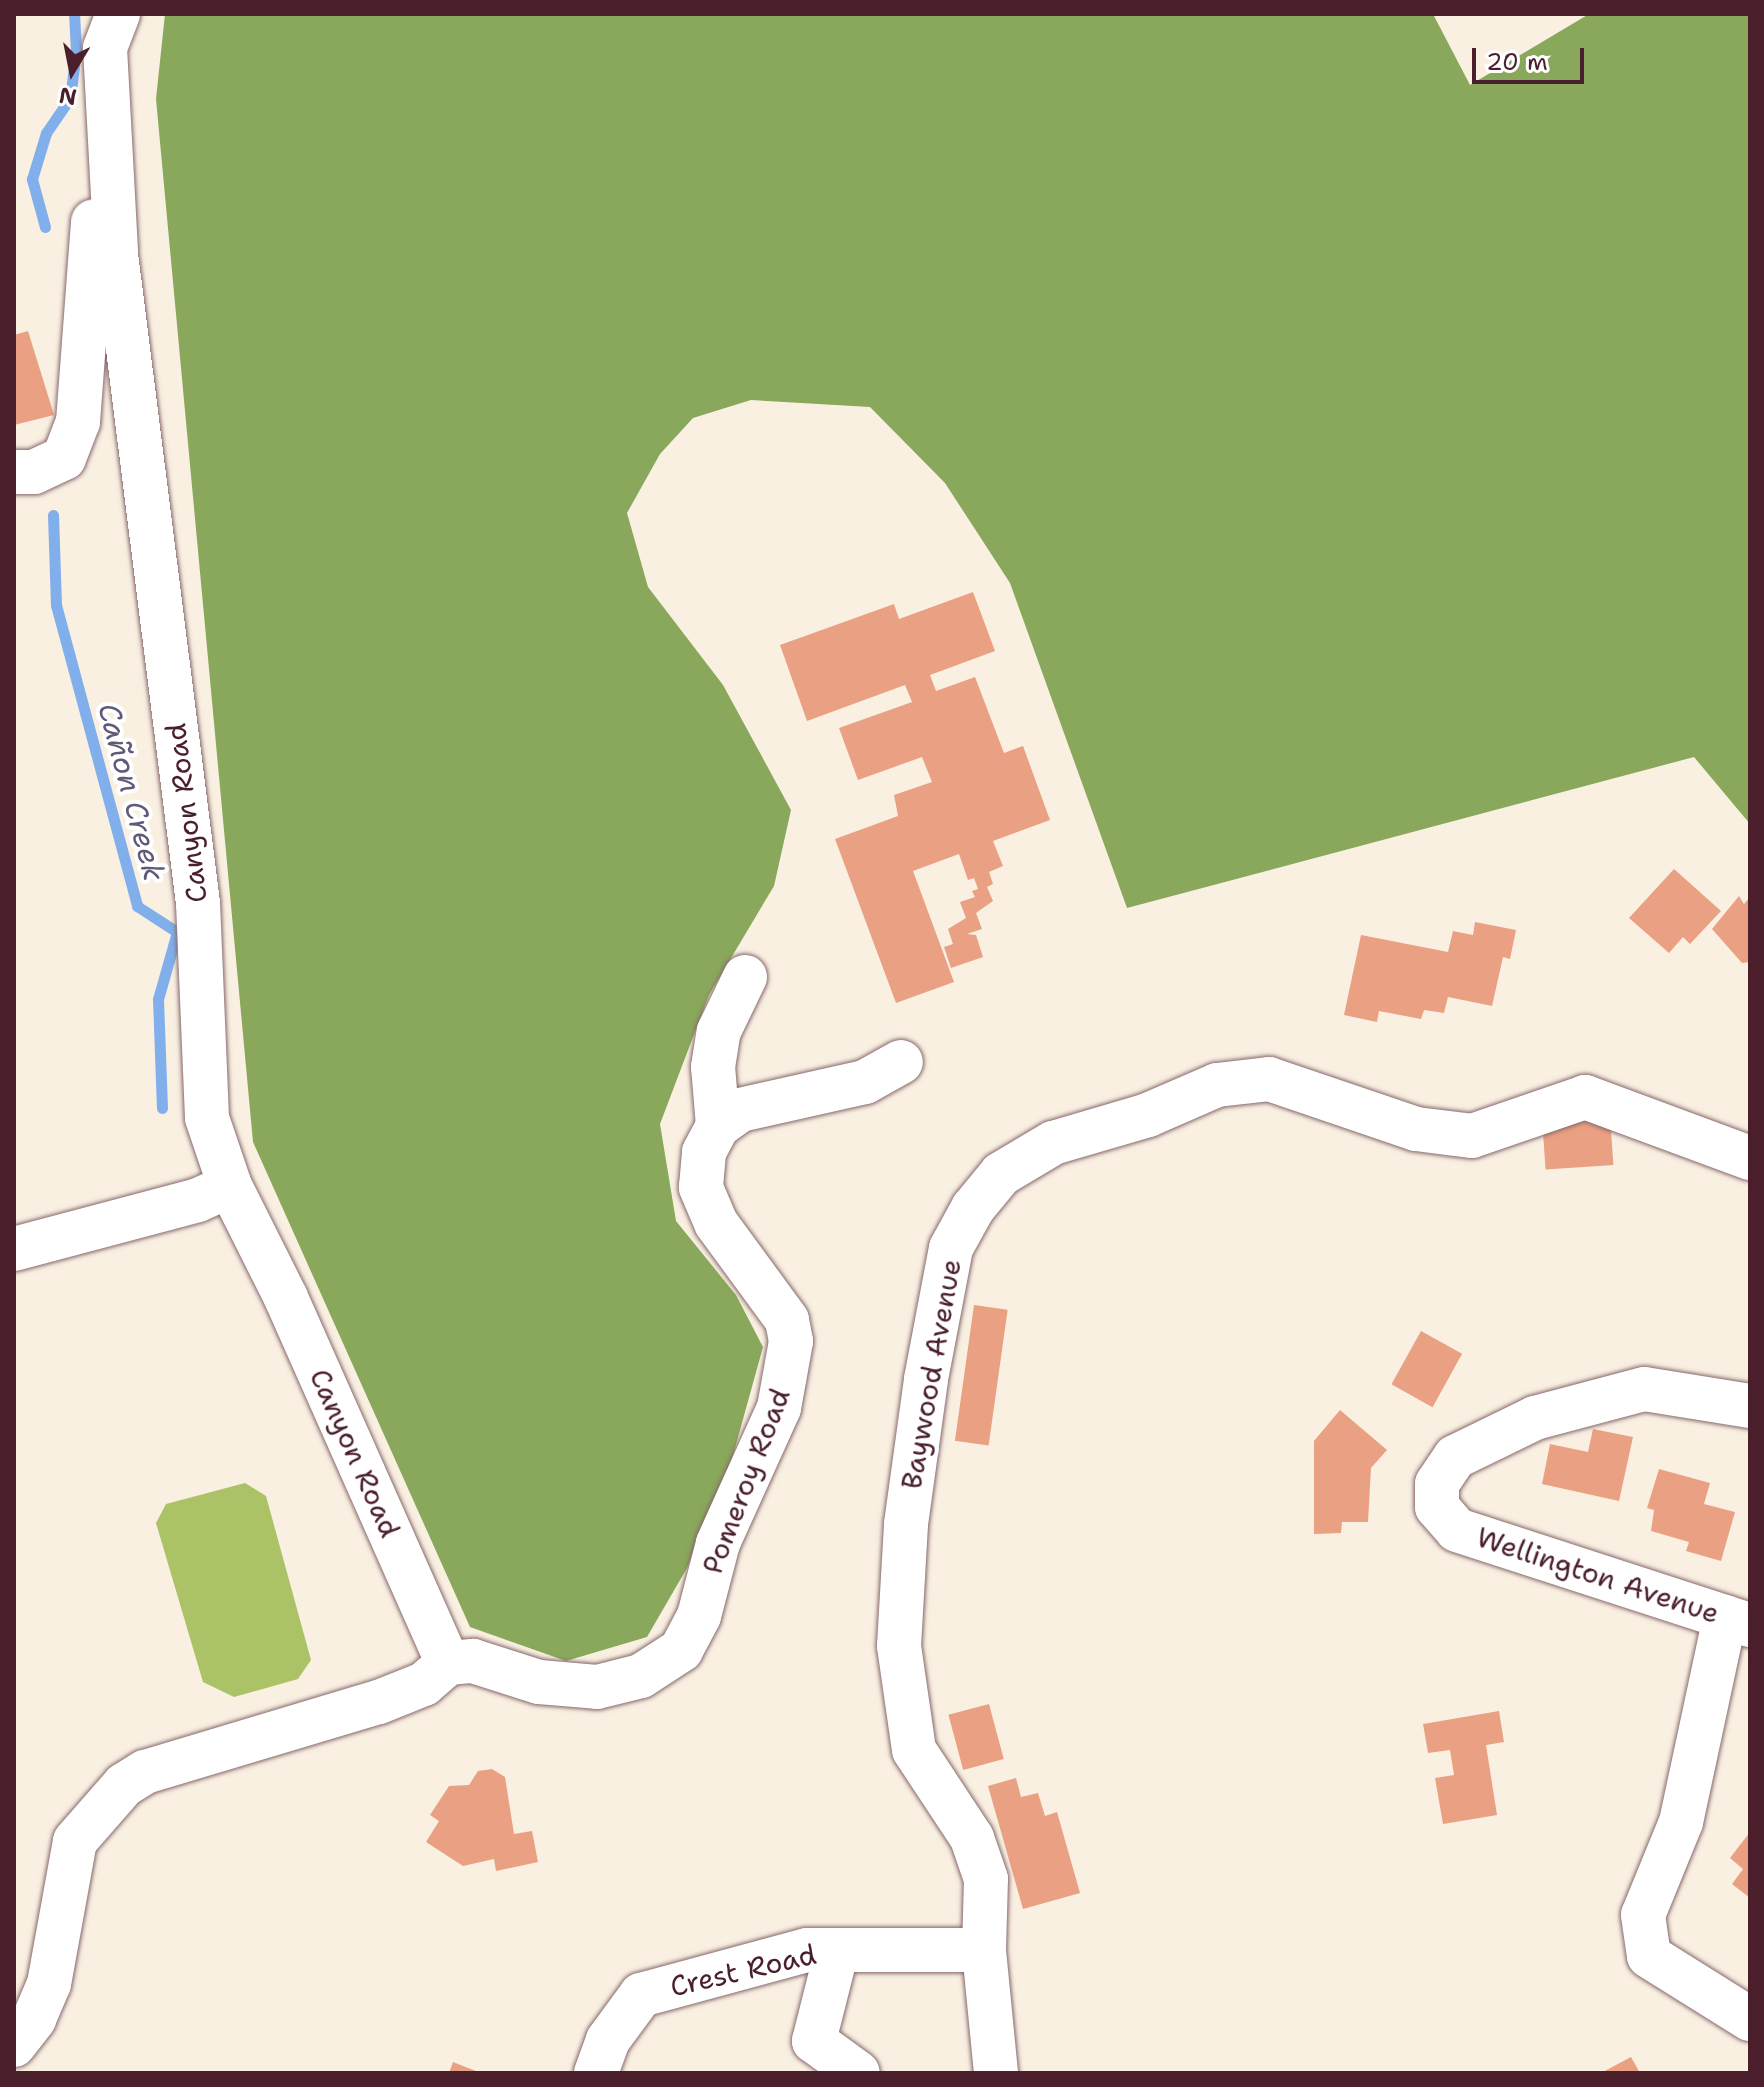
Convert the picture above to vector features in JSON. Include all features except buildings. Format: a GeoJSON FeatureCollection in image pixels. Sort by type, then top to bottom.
{"type":"FeatureCollection","features":[{"type":"Feature","properties":{"kind":"street"},"geometry":{"type":"LineString","coordinates":[[14,472],[34,472],[64,458],[78,422],[112,31]]}},
{"type":"Feature","properties":{"kind":"street","name":"Canyon Road"},"geometry":{"type":"LineString","coordinates":[[112,31],[116,254],[198,903],[207,1118],[230,1186],[286,1298],[448,1663]]}},
{"type":"Feature","properties":{"kind":"street"},"geometry":{"type":"LineString","coordinates":[[718,1126],[713,1067],[717,1043],[730,999],[745,977]]}},
{"type":"Feature","properties":{"kind":"street"},"geometry":{"type":"LineString","coordinates":[[718,1126],[740,1110],[865,1082],[901,1062]]}},
{"type":"Feature","properties":{"kind":"street","name":"Baywood Avenue"},"geometry":{"type":"LineString","coordinates":[[996,2073],[984,1950],[986,1879],[972,1838],[914,1750],[899,1646],[908,1509],[951,1248],[973,1208],[1001,1174],[1053,1143],[1148,1115],[1217,1085],[1269,1079],[1416,1129],[1472,1136],[1585,1097],[1750,1158]]}},
{"type":"Feature","properties":{"kind":"street","name":"Pomeroy Road"},"geometry":{"type":"LineString","coordinates":[[448,1663],[473,1661],[539,1682],[597,1687],[620,1685],[665,1664],[692,1634],[718,1543],[779,1408],[791,1341],[787,1320],[716,1223],[701,1187],[704,1152],[718,1126]]}},
{"type":"Feature","properties":{"kind":"street"},"geometry":{"type":"LineString","coordinates":[[14,1249],[198,1200],[230,1186]]}},
{"type":"Feature","properties":{"kind":"street","name":"Wellington Avenue"},"geometry":{"type":"LineString","coordinates":[[1737,1621],[1457,1530],[1437,1507],[1437,1484],[1455,1457],[1535,1418],[1644,1389],[1750,1406]]}},
{"type":"Feature","properties":{"kind":"street"},"geometry":{"type":"LineString","coordinates":[[1737,1621],[1681,1822],[1643,1915],[1649,1956],[1750,2019]]}},
{"type":"Feature","properties":{"kind":"street"},"geometry":{"type":"LineString","coordinates":[[14,2045],[49,1984],[75,1841],[124,1785],[174,1762],[379,1702],[424,1684],[448,1663]]}},
{"type":"Feature","properties":{"kind":"street","name":"Crest Road"},"geometry":{"type":"LineString","coordinates":[[596,2073],[608,2040],[641,1995],[807,1950],[984,1950]]}},
{"type":"Feature","properties":{"kind":"street"},"geometry":{"type":"LineString","coordinates":[[837,1950],[810,2057],[858,2073]]}},
{"type":"Feature","properties":{"kind":"green space"},"geometry":{"type":"Polygon","coordinates":[[[165,14],[1433,14],[1470,85],[1589,14],[1750,14],[1750,824],[1694,757],[1127,908],[1010,583],[945,483],[870,407],[751,400],[693,418],[660,454],[627,513],[648,587],[723,685],[791,810],[774,886],[709,995],[660,1124],[676,1221],[736,1295],[763,1347],[732,1459],[687,1568],[647,1637],[566,1661],[470,1627],[253,1142],[156,99],[165,14]]]}},
{"type":"Feature","properties":{"kind":"green space"},"geometry":{"type":"Polygon","coordinates":[[[245,1483],[266,1496],[311,1660],[298,1679],[234,1697],[203,1682],[156,1523],[166,1504],[245,1483]]]}},
{"type":"Feature","properties":{"kind":"waterway","name":"Cañon Creek"},"geometry":{"type":"LineString","coordinates":[[45,227],[32,179],[46,133],[70,98],[76,51],[74,14]]}},
{"type":"Feature","properties":{"kind":"waterway","name":"Cañon Creek"},"geometry":{"type":"LineString","coordinates":[[53,515],[56,605],[137,906],[177,932],[158,999],[162,1108]]}}]}
